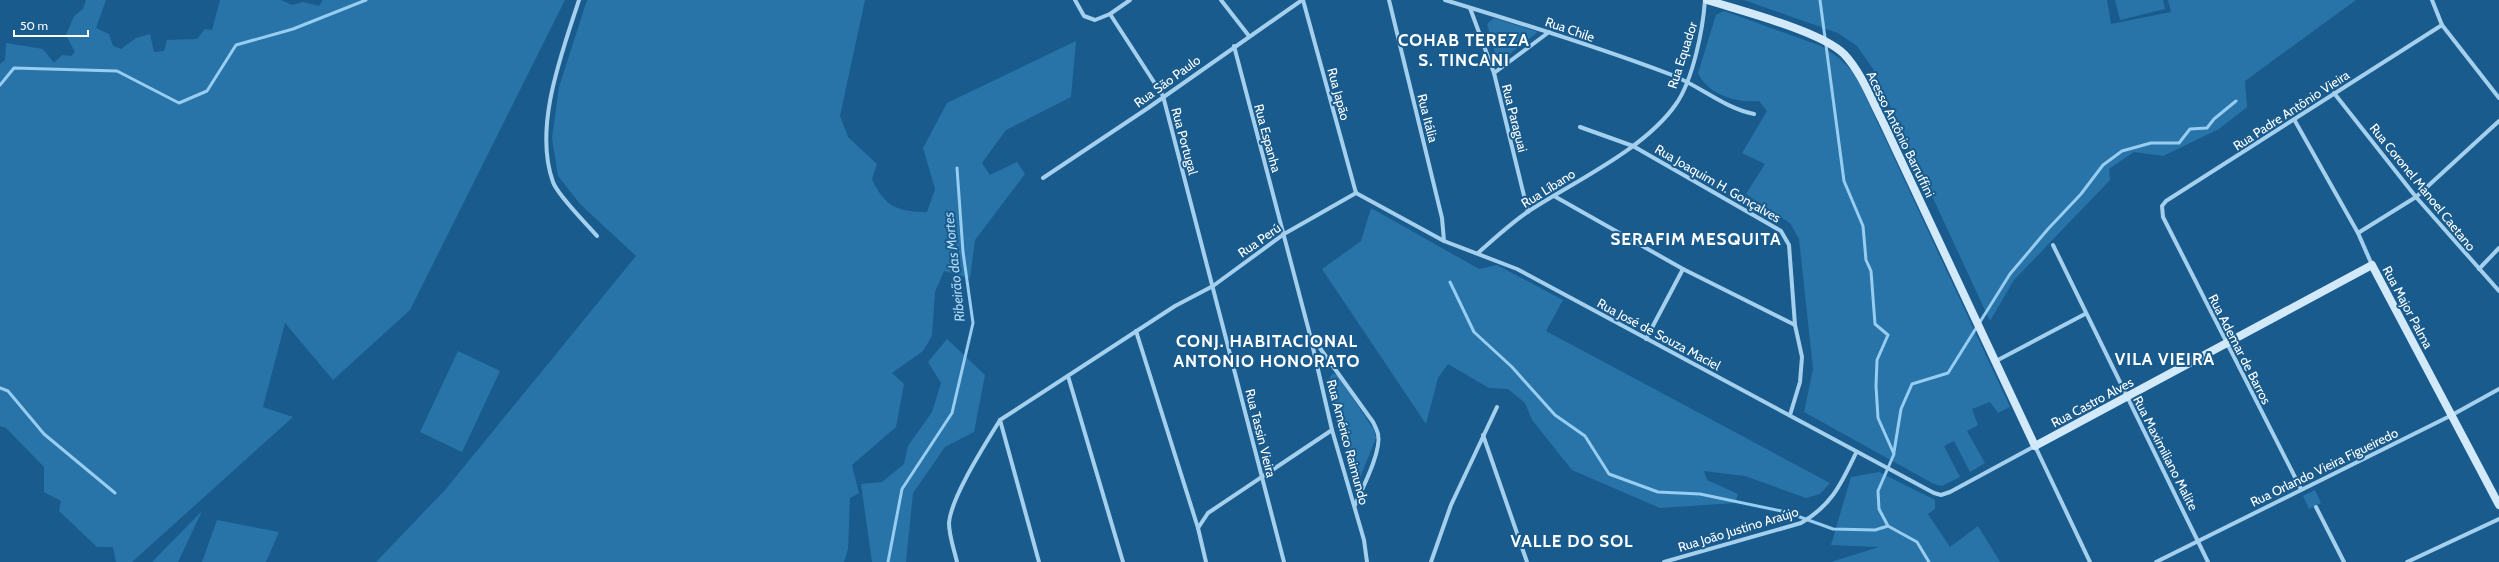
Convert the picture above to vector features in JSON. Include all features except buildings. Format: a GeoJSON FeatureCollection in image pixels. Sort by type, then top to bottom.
{"type":"FeatureCollection","features":[{"type":"Feature","properties":{"kind":"street"},"geometry":{"type":"LineString","coordinates":[[578,0],[556,72],[549,113],[547,152],[553,183],[597,236]]}},
{"type":"Feature","properties":{"kind":"street"},"geometry":{"type":"LineString","coordinates":[[1075,0],[1084,16],[1088,19],[1100,19],[1130,0]]}},
{"type":"Feature","properties":{"kind":"street"},"geometry":{"type":"LineString","coordinates":[[1221,0],[1249,36]]}},
{"type":"Feature","properties":{"kind":"street","name":"Rua São Paulo"},"geometry":{"type":"LineString","coordinates":[[1043,178],[1302,0]]}},
{"type":"Feature","properties":{"kind":"street","name":"Rua Japão"},"geometry":{"type":"LineString","coordinates":[[1302,0],[1356,193]]}},
{"type":"Feature","properties":{"kind":"street","name":"Rua Itália"},"geometry":{"type":"LineString","coordinates":[[1389,0],[1442,218],[1444,241]]}},
{"type":"Feature","properties":{"kind":"street","name":"Rua Chile"},"geometry":{"type":"LineString","coordinates":[[1445,0],[1549,32],[1687,81],[1703,92],[1743,112],[1754,114]]}},
{"type":"Feature","properties":{"kind":"street","name":"Rua Equador"},"geometry":{"type":"LineString","coordinates":[[1633,146],[1676,104],[1687,81],[1704,20],[1706,0]]}},
{"type":"Feature","properties":{"kind":"street","name":"Acesso Antônio Barruffini"},"geometry":{"type":"LineString","coordinates":[[1706,0],[1811,34],[1831,44],[1844,54],[1855,68],[1882,120],[2035,446]]}},
{"type":"Feature","properties":{"kind":"street"},"geometry":{"type":"LineString","coordinates":[[2432,0],[2442,25],[2499,98]]}},
{"type":"Feature","properties":{"kind":"street","name":"Rua Paraguai"},"geometry":{"type":"LineString","coordinates":[[1470,8],[1494,73],[1528,212]]}},
{"type":"Feature","properties":{"kind":"street","name":"Rua Portugal"},"geometry":{"type":"LineString","coordinates":[[1110,14],[1163,96],[1213,286]]}},
{"type":"Feature","properties":{"kind":"street","name":"Rua Padre Antônio Vieira"},"geometry":{"type":"LineString","coordinates":[[2163,217],[2162,206],[2166,201],[2295,121],[2334,93],[2442,25]]}},
{"type":"Feature","properties":{"kind":"street"},"geometry":{"type":"LineString","coordinates":[[1494,73],[1549,32]]}},
{"type":"Feature","properties":{"kind":"street","name":"Rua Espanha"},"geometry":{"type":"LineString","coordinates":[[1234,46],[1284,234]]}},
{"type":"Feature","properties":{"kind":"street","name":"Rua Coronel Manoel Caetano"},"geometry":{"type":"LineString","coordinates":[[2334,93],[2416,197],[2499,291]]}},
{"type":"Feature","properties":{"kind":"street","name":"Rua Major Palma"},"geometry":{"type":"LineString","coordinates":[[2295,121],[2358,233],[2372,265],[2499,505]]}},
{"type":"Feature","properties":{"kind":"street"},"geometry":{"type":"LineString","coordinates":[[2358,233],[2416,197],[2499,121]]}},
{"type":"Feature","properties":{"kind":"street","name":"Rua Joaquim H. Gonçalves"},"geometry":{"type":"LineString","coordinates":[[1580,128],[1633,146],[1781,231],[1789,245],[1795,325],[1802,357],[1800,382],[1790,415]]}},
{"type":"Feature","properties":{"kind":"street","name":"Rua Líbano"},"geometry":{"type":"LineString","coordinates":[[1478,253],[1528,212],[1633,146]]}},
{"type":"Feature","properties":{"kind":"street","name":"Rua Perú"},"geometry":{"type":"LineString","coordinates":[[1000,420],[1175,306],[1213,286],[1284,234],[1356,193]]}},
{"type":"Feature","properties":{"kind":"street","name":"Rua José de Souza Maciel"},"geometry":{"type":"LineString","coordinates":[[1356,193],[1444,241],[1517,269],[1790,415],[1856,453],[1934,493],[1942,495],[1950,492]]}},
{"type":"Feature","properties":{"kind":"street"},"geometry":{"type":"LineString","coordinates":[[1554,196],[1683,269],[1795,325]]}},
{"type":"Feature","properties":{"kind":"street","name":"Rua Ademar de Barros"},"geometry":{"type":"LineString","coordinates":[[2163,217],[2225,344],[2301,489]]}},
{"type":"Feature","properties":{"kind":"street","name":"Rua Américo Raimundo"},"geometry":{"type":"LineString","coordinates":[[1284,234],[1310,335],[1332,430],[1355,506],[1367,562]]}},
{"type":"Feature","properties":{"kind":"street","name":"Rua Maximiliano Malite"},"geometry":{"type":"LineString","coordinates":[[2053,245],[2085,314],[2199,540],[2208,562]]}},
{"type":"Feature","properties":{"kind":"street"},"geometry":{"type":"LineString","coordinates":[[2479,270],[2499,248]]}},
{"type":"Feature","properties":{"kind":"street","name":"Rua Castro Alves"},"geometry":{"type":"LineString","coordinates":[[1950,492],[2372,265]]}},
{"type":"Feature","properties":{"kind":"street"},"geometry":{"type":"LineString","coordinates":[[1646,339],[1683,269]]}},
{"type":"Feature","properties":{"kind":"street","name":"Rua Tassin Vieira"},"geometry":{"type":"LineString","coordinates":[[1213,286],[1284,562]]}},
{"type":"Feature","properties":{"kind":"street"},"geometry":{"type":"LineString","coordinates":[[1996,361],[2085,314]]}},
{"type":"Feature","properties":{"kind":"street"},"geometry":{"type":"LineString","coordinates":[[1136,332],[1198,528],[1206,562]]}},
{"type":"Feature","properties":{"kind":"street"},"geometry":{"type":"LineString","coordinates":[[1310,335],[1356,396],[1373,422],[1378,435],[1378,445],[1355,506]]}},
{"type":"Feature","properties":{"kind":"street"},"geometry":{"type":"LineString","coordinates":[[1068,376],[1123,562]]}},
{"type":"Feature","properties":{"kind":"street","name":"Rua Orlando Vieira Figueiredo"},"geometry":{"type":"LineString","coordinates":[[2156,562],[2301,489],[2452,416],[2499,389]]}},
{"type":"Feature","properties":{"kind":"street"},"geometry":{"type":"LineString","coordinates":[[1431,562],[1451,505],[1497,406]]}},
{"type":"Feature","properties":{"kind":"street"},"geometry":{"type":"LineString","coordinates":[[957,562],[949,522],[974,462],[1000,420]]}},
{"type":"Feature","properties":{"kind":"street"},"geometry":{"type":"LineString","coordinates":[[1000,420],[1039,562]]}},
{"type":"Feature","properties":{"kind":"street"},"geometry":{"type":"LineString","coordinates":[[1198,528],[1208,513],[1332,430]]}},
{"type":"Feature","properties":{"kind":"street"},"geometry":{"type":"LineString","coordinates":[[1483,434],[1527,562]]}},
{"type":"Feature","properties":{"kind":"street"},"geometry":{"type":"LineString","coordinates":[[2035,446],[2090,562]]}},
{"type":"Feature","properties":{"kind":"street","name":"Rua João Justino Araújo"},"geometry":{"type":"LineString","coordinates":[[1664,562],[1807,520],[1818,513],[1831,500],[1856,453]]}},
{"type":"Feature","properties":{"kind":"street"},"geometry":{"type":"LineString","coordinates":[[2316,507],[2344,562]]}},
{"type":"Feature","properties":{"kind":"street"},"geometry":{"type":"LineString","coordinates":[[2407,562],[2499,519]]}},
{"type":"Feature","properties":{"kind":"shaded area"},"geometry":{"type":"Polygon","coordinates":[[[86,0],[106,0],[96,28],[109,34],[113,46],[121,49],[136,38],[150,34],[154,52],[164,51],[167,40],[197,39],[205,29],[212,30],[220,0],[281,0],[292,5],[303,2],[319,6],[323,0],[565,0],[410,310],[333,380],[285,323],[263,407],[293,417],[132,562],[116,562],[113,547],[97,547],[59,511],[61,501],[44,492],[44,467],[6,428],[0,426],[0,64],[5,60],[6,43],[43,49],[54,63],[62,55],[71,56],[75,52],[66,35],[74,16],[83,9],[86,0]]]}},
{"type":"Feature","properties":{"kind":"shaded area"},"geometry":{"type":"Polygon","coordinates":[[[587,0],[865,0],[840,116],[848,137],[877,164],[872,179],[881,196],[893,206],[907,211],[917,212],[927,212],[935,189],[923,148],[947,103],[1076,41],[1071,97],[1006,130],[982,163],[990,175],[1017,162],[1025,174],[975,240],[970,278],[944,271],[935,292],[932,336],[923,351],[892,373],[904,384],[896,427],[852,465],[859,493],[850,498],[848,549],[844,562],[376,562],[445,490],[636,256],[580,204],[558,176],[552,138],[559,87],[587,0]]]}},
{"type":"Feature","properties":{"kind":"shaded area"},"geometry":{"type":"Polygon","coordinates":[[[1744,0],[2107,0],[2111,24],[2171,12],[2168,0],[2356,0],[2245,81],[2247,107],[2219,129],[2163,156],[2134,152],[2109,169],[2110,180],[2014,280],[1990,321],[1873,69],[1857,46],[1838,33],[1744,0]]]}},
{"type":"Feature","properties":{"kind":"shaded area"},"geometry":{"type":"Polygon","coordinates":[[[2115,0],[2163,0],[2165,9],[2120,20],[2115,0]]]}},
{"type":"Feature","properties":{"kind":"shaded area"},"geometry":{"type":"Polygon","coordinates":[[[1724,11],[1821,46],[1839,58],[1855,74],[2010,407],[1998,413],[1990,402],[1972,409],[1978,425],[1967,431],[1985,463],[1970,472],[1954,441],[1944,446],[1960,477],[1942,486],[1934,484],[1804,412],[1813,369],[1799,239],[1790,223],[1746,194],[1765,164],[1742,153],[1767,111],[1759,101],[1742,101],[1716,92],[1703,81],[1698,73],[1716,15],[1724,11]]]}},
{"type":"Feature","properties":{"kind":"shaded area"},"geometry":{"type":"Polygon","coordinates":[[[1494,18],[1538,32],[1498,63],[1487,24],[1494,18]]]}},
{"type":"Feature","properties":{"kind":"shaded area"},"geometry":{"type":"Polygon","coordinates":[[[1371,208],[1479,269],[1497,265],[1563,300],[1546,331],[1830,483],[1820,494],[1806,498],[1745,476],[1704,471],[1707,480],[1738,494],[1735,503],[1660,508],[1572,470],[1532,420],[1525,403],[1508,389],[1489,388],[1448,364],[1438,378],[1426,424],[1322,269],[1361,241],[1371,208]]]}},
{"type":"Feature","properties":{"kind":"shaded area"},"geometry":{"type":"Polygon","coordinates":[[[947,339],[985,375],[974,432],[945,447],[913,493],[906,562],[872,562],[861,484],[882,482],[904,464],[908,446],[932,412],[941,383],[928,362],[947,339]]]}},
{"type":"Feature","properties":{"kind":"shaded area"},"geometry":{"type":"Polygon","coordinates":[[[458,351],[500,371],[462,452],[420,432],[458,351]]]}},
{"type":"Feature","properties":{"kind":"shaded area"},"geometry":{"type":"Polygon","coordinates":[[[1333,373],[1338,376],[1374,430],[1376,438],[1357,485],[1354,483],[1329,379],[1333,373]]]}},
{"type":"Feature","properties":{"kind":"shaded area"},"geometry":{"type":"Polygon","coordinates":[[[1879,472],[1935,500],[1935,509],[1928,514],[1950,547],[1978,526],[2000,562],[1831,562],[1879,547],[1831,545],[1851,477],[1879,472]]]}},
{"type":"Feature","properties":{"kind":"shaded area"},"geometry":{"type":"Polygon","coordinates":[[[2315,490],[2321,503],[2309,509],[2303,496],[2315,490]]]}},
{"type":"Feature","properties":{"kind":"shaded area"},"geometry":{"type":"Polygon","coordinates":[[[202,511],[178,562],[152,562],[202,511]]]}},
{"type":"Feature","properties":{"kind":"shaded area"},"geometry":{"type":"Polygon","coordinates":[[[217,520],[279,532],[266,562],[202,562],[217,520]]]}},
{"type":"Feature","properties":{"kind":"waterway"},"geometry":{"type":"LineString","coordinates":[[0,85],[14,68],[117,71],[179,103],[207,91],[236,45],[293,29],[366,0]]}},
{"type":"Feature","properties":{"kind":"waterway"},"geometry":{"type":"LineString","coordinates":[[1820,0],[1844,181],[1863,226],[1866,260],[1871,271],[1875,324],[1888,335],[1877,360],[1876,386],[1878,418],[1894,454],[1878,491],[1879,509],[1888,526],[1917,542],[1929,562]]}},
{"type":"Feature","properties":{"kind":"waterway"},"geometry":{"type":"LineString","coordinates":[[1894,452],[1901,409],[1912,384],[1948,373],[2010,274],[2048,229],[2081,194],[2103,165],[2122,151],[2151,143],[2179,143],[2190,129],[2207,128],[2214,119],[2236,101]]}},
{"type":"Feature","properties":{"kind":"waterway","name":"Ribeirão das Mortes"},"geometry":{"type":"LineString","coordinates":[[888,562],[902,489],[952,413],[973,323],[963,252],[957,168]]}},
{"type":"Feature","properties":{"kind":"waterway"},"geometry":{"type":"LineString","coordinates":[[1450,282],[1474,332],[1512,367],[1555,415],[1585,436],[1609,474],[1658,492],[1700,494],[1786,512],[1833,529],[1875,530],[1888,526]]}},
{"type":"Feature","properties":{"kind":"waterway"},"geometry":{"type":"LineString","coordinates":[[0,388],[8,391],[44,434],[115,493]]}},
{"type":"Feature","properties":{"kind":"district","name":"COHAB TEREZA S. TINCANI"},"geometry":{"type":"Point","coordinates":[1464,50]}},
{"type":"Feature","properties":{"kind":"district","name":"SERAFIM MESQUITA"},"geometry":{"type":"Point","coordinates":[1696,239]}},
{"type":"Feature","properties":{"kind":"district","name":"CONJ. HABITACIONAL ANTONIO HONORATO"},"geometry":{"type":"Point","coordinates":[1267,351]}},
{"type":"Feature","properties":{"kind":"district","name":"VILA VIEIRA"},"geometry":{"type":"Point","coordinates":[2165,359]}},
{"type":"Feature","properties":{"kind":"district","name":"VALLE DO SOL"},"geometry":{"type":"Point","coordinates":[1572,541]}}]}
